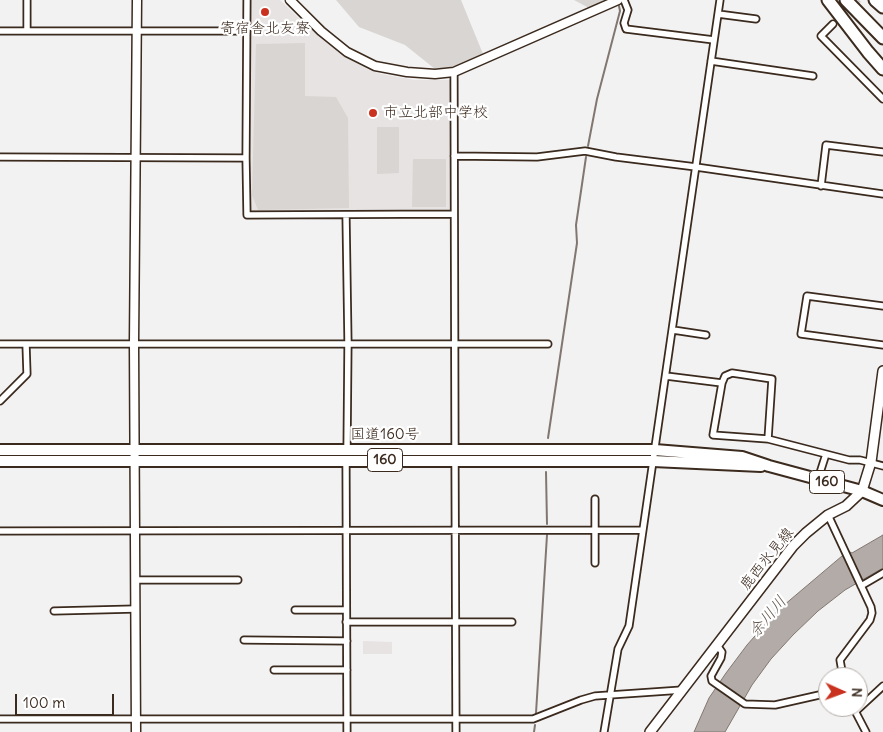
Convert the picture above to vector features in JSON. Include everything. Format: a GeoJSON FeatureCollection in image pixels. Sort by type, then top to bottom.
{"type":"FeatureCollection","features":[{"type":"Feature","properties":{"kind":"highway"},"geometry":{"type":"LineString","coordinates":[[828,0],[883,69]]}},
{"type":"Feature","properties":{"kind":"highway"},"geometry":{"type":"LineString","coordinates":[[846,0],[883,38]]}},
{"type":"Feature","properties":{"kind":"highway"},"geometry":{"type":"LineString","coordinates":[[854,0],[883,30]]}},
{"type":"Feature","properties":{"kind":"highway"},"geometry":{"type":"LineString","coordinates":[[875,0],[883,7]]}},
{"type":"Feature","properties":{"kind":"highway","name":"国道160号"},"geometry":{"type":"LineString","coordinates":[[0,450],[134,450],[347,455],[455,462],[653,461],[769,466]]}},
{"type":"Feature","properties":{"kind":"highway","name":"国道160号"},"geometry":{"type":"LineString","coordinates":[[0,461],[134,461],[455,450],[654,450],[742,457],[862,491],[883,500]]}},
{"type":"Feature","properties":{"kind":"main road"},"geometry":{"type":"LineString","coordinates":[[862,491],[871,462],[883,371]]}},
{"type":"Feature","properties":{"kind":"main road","name":"鹿西氷見線"},"geometry":{"type":"LineString","coordinates":[[650,732],[793,546],[828,515],[846,506],[862,491]]}},
{"type":"Feature","properties":{"kind":"street"},"geometry":{"type":"LineString","coordinates":[[27,0],[27,31]]}},
{"type":"Feature","properties":{"kind":"street"},"geometry":{"type":"LineString","coordinates":[[136,732],[134,343],[137,0]]}},
{"type":"Feature","properties":{"kind":"street"},"geometry":{"type":"LineString","coordinates":[[247,0],[247,215],[454,214]]}},
{"type":"Feature","properties":{"kind":"street"},"geometry":{"type":"LineString","coordinates":[[290,0],[321,31],[347,52],[375,66],[407,72],[435,74],[454,72],[618,0]]}},
{"type":"Feature","properties":{"kind":"street"},"geometry":{"type":"LineString","coordinates":[[624,0],[628,10],[624,23],[626,28],[714,40]]}},
{"type":"Feature","properties":{"kind":"street"},"geometry":{"type":"LineString","coordinates":[[604,732],[618,649],[629,626],[720,0]]}},
{"type":"Feature","properties":{"kind":"street"},"geometry":{"type":"LineString","coordinates":[[718,14],[756,19]]}},
{"type":"Feature","properties":{"kind":"street"},"geometry":{"type":"LineString","coordinates":[[833,24],[821,36],[883,99]]}},
{"type":"Feature","properties":{"kind":"street"},"geometry":{"type":"LineString","coordinates":[[0,31],[247,31]]}},
{"type":"Feature","properties":{"kind":"street"},"geometry":{"type":"LineString","coordinates":[[711,61],[814,76]]}},
{"type":"Feature","properties":{"kind":"street"},"geometry":{"type":"LineString","coordinates":[[454,72],[455,450]]}},
{"type":"Feature","properties":{"kind":"street"},"geometry":{"type":"LineString","coordinates":[[820,186],[826,145],[883,152]]}},
{"type":"Feature","properties":{"kind":"street"},"geometry":{"type":"LineString","coordinates":[[454,156],[537,158],[585,151],[616,157],[883,194]]}},
{"type":"Feature","properties":{"kind":"street"},"geometry":{"type":"LineString","coordinates":[[0,157],[135,156],[246,158]]}},
{"type":"Feature","properties":{"kind":"street"},"geometry":{"type":"LineString","coordinates":[[346,215],[348,343],[346,531],[347,732]]}},
{"type":"Feature","properties":{"kind":"street"},"geometry":{"type":"LineString","coordinates":[[883,306],[807,296],[801,334],[883,345]]}},
{"type":"Feature","properties":{"kind":"street"},"geometry":{"type":"LineString","coordinates":[[673,330],[706,335]]}},
{"type":"Feature","properties":{"kind":"street"},"geometry":{"type":"LineString","coordinates":[[0,344],[548,344]]}},
{"type":"Feature","properties":{"kind":"street"},"geometry":{"type":"LineString","coordinates":[[0,400],[27,374],[26,344]]}},
{"type":"Feature","properties":{"kind":"street"},"geometry":{"type":"LineString","coordinates":[[768,439],[772,378],[732,373],[726,376],[722,383],[713,436],[768,439],[849,460],[871,462],[883,466]]}},
{"type":"Feature","properties":{"kind":"street"},"geometry":{"type":"LineString","coordinates":[[666,376],[722,383]]}},
{"type":"Feature","properties":{"kind":"street"},"geometry":{"type":"LineString","coordinates":[[818,479],[826,454]]}},
{"type":"Feature","properties":{"kind":"street"},"geometry":{"type":"LineString","coordinates":[[455,462],[456,732]]}},
{"type":"Feature","properties":{"kind":"street"},"geometry":{"type":"LineString","coordinates":[[595,499],[595,563]]}},
{"type":"Feature","properties":{"kind":"street"},"geometry":{"type":"LineString","coordinates":[[828,515],[862,586],[872,613],[870,620],[840,660],[841,667]]}},
{"type":"Feature","properties":{"kind":"street"},"geometry":{"type":"LineString","coordinates":[[0,532],[642,530]]}},
{"type":"Feature","properties":{"kind":"street"},"geometry":{"type":"LineString","coordinates":[[862,586],[883,573]]}},
{"type":"Feature","properties":{"kind":"street"},"geometry":{"type":"LineString","coordinates":[[135,580],[238,580]]}},
{"type":"Feature","properties":{"kind":"street"},"geometry":{"type":"LineString","coordinates":[[54,611],[135,609]]}},
{"type":"Feature","properties":{"kind":"street"},"geometry":{"type":"LineString","coordinates":[[295,610],[346,610]]}},
{"type":"Feature","properties":{"kind":"street"},"geometry":{"type":"LineString","coordinates":[[346,622],[512,622]]}},
{"type":"Feature","properties":{"kind":"street"},"geometry":{"type":"LineString","coordinates":[[244,640],[347,641]]}},
{"type":"Feature","properties":{"kind":"street"},"geometry":{"type":"LineString","coordinates":[[717,645],[722,652],[722,658],[710,676],[712,681],[746,704],[775,705],[818,695]]}},
{"type":"Feature","properties":{"kind":"street"},"geometry":{"type":"LineString","coordinates":[[274,670],[347,670]]}},
{"type":"Feature","properties":{"kind":"street"},"geometry":{"type":"LineString","coordinates":[[868,698],[882,687]]}},
{"type":"Feature","properties":{"kind":"street"},"geometry":{"type":"LineString","coordinates":[[0,720],[533,719],[595,696],[682,690]]}},
{"type":"Feature","properties":{"kind":"street"},"geometry":{"type":"LineString","coordinates":[[858,717],[866,732]]}},
{"type":"Feature","properties":{"kind":"shaded area"},"geometry":{"type":"Polygon","coordinates":[[[251,0],[280,0],[342,55],[367,69],[381,74],[415,80],[450,80],[451,211],[250,212],[251,0]]]}},
{"type":"Feature","properties":{"kind":"shaded area"},"geometry":{"type":"Polygon","coordinates":[[[336,0],[461,0],[483,54],[456,66],[435,69],[405,45],[359,27],[336,0]]]}},
{"type":"Feature","properties":{"kind":"shaded area"},"geometry":{"type":"Polygon","coordinates":[[[574,0],[604,0],[589,8],[574,0]]]}},
{"type":"Feature","properties":{"kind":"shaded area"},"geometry":{"type":"Polygon","coordinates":[[[305,43],[305,96],[336,97],[348,118],[349,208],[258,210],[252,195],[256,44],[305,43]]]}},
{"type":"Feature","properties":{"kind":"shaded area"},"geometry":{"type":"Polygon","coordinates":[[[377,127],[399,127],[399,173],[377,174],[377,127]]]}},
{"type":"Feature","properties":{"kind":"shaded area"},"geometry":{"type":"Polygon","coordinates":[[[413,159],[446,159],[446,207],[412,207],[413,159]]]}},
{"type":"Feature","properties":{"kind":"shaded area"},"geometry":{"type":"Polygon","coordinates":[[[883,535],[883,568],[845,590],[818,611],[793,635],[771,659],[752,685],[725,732],[694,732],[709,698],[726,673],[747,645],[777,611],[842,556],[850,552],[852,553],[883,535]]]}},
{"type":"Feature","properties":{"kind":"shaded area"},"geometry":{"type":"Polygon","coordinates":[[[363,641],[392,642],[392,654],[363,654],[363,641]]]}},
{"type":"Feature","properties":{"kind":"waterway"},"geometry":{"type":"LineString","coordinates":[[588,146],[597,99],[620,11],[619,6]]}},
{"type":"Feature","properties":{"kind":"waterway"},"geometry":{"type":"LineString","coordinates":[[548,438],[577,243],[576,225],[586,157]]}},
{"type":"Feature","properties":{"kind":"waterway"},"geometry":{"type":"LineString","coordinates":[[546,472],[547,524]]}},
{"type":"Feature","properties":{"kind":"waterway"},"geometry":{"type":"LineString","coordinates":[[536,713],[547,535]]}},
{"type":"Feature","properties":{"kind":"waterway"},"geometry":{"type":"LineString","coordinates":[[534,732],[535,725]]}},
{"type":"Feature","properties":{"kind":"tunnel"},"geometry":{"type":"LineString","coordinates":[[833,24],[859,0]]}},
{"type":"Feature","properties":{"kind":"place","name":"寄宿舎北友寮"},"geometry":{"type":"Point","coordinates":[265,12]}},
{"type":"Feature","properties":{"kind":"place","name":"市立北部中学校"},"geometry":{"type":"Point","coordinates":[373,113]}},
{"type":"Feature","properties":{"kind":"water label","name":"余川川"},"geometry":{"type":"Point","coordinates":[768,617]}}]}
